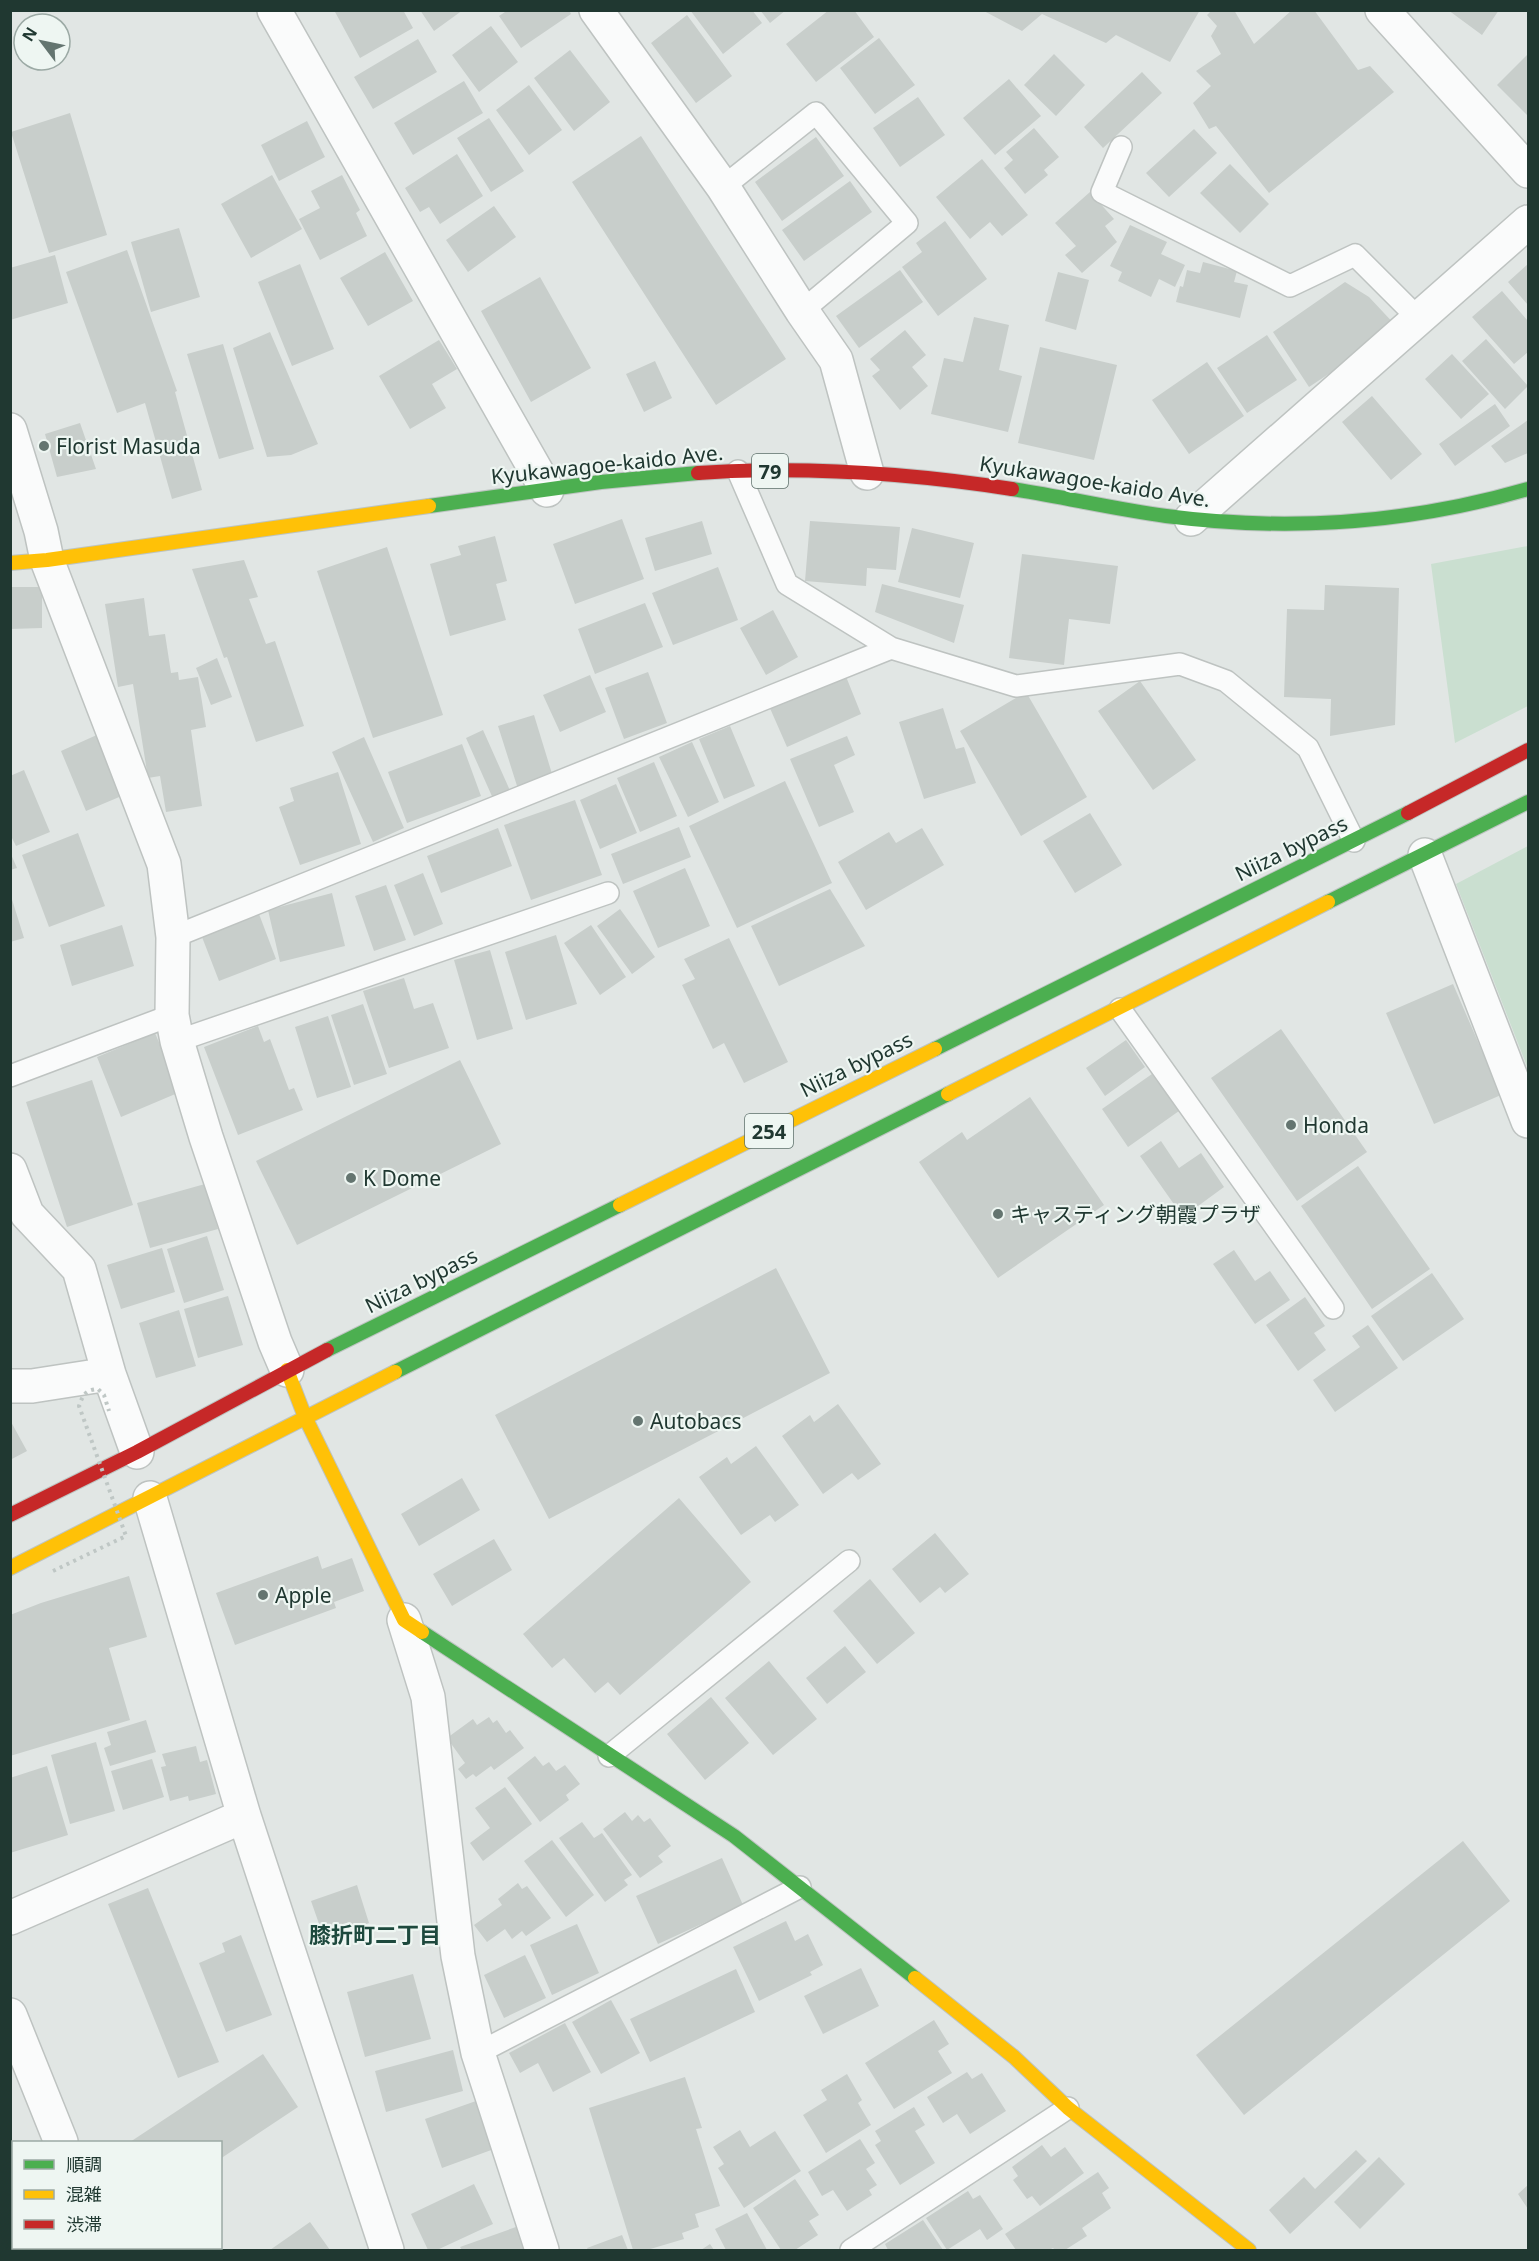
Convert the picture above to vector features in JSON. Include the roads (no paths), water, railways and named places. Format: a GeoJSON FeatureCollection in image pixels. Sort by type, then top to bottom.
{"type":"FeatureCollection","features":[{"type":"Feature","properties":{"kind":"main road","name":"Kyukawagoe-kaido Ave."},"geometry":{"type":"LineString","coordinates":[[10,563],[47,560],[547,489],[662,476],[738,471],[867,473],[960,481],[1191,519],[1270,525],[1340,525],[1408,517],[1487,502],[1528,489]]}},
{"type":"Feature","properties":{"kind":"main road","name":"Niiza bypass"},"geometry":{"type":"LineString","coordinates":[[10,1515],[137,1452],[287,1370],[1353,841],[1528,750]]}},
{"type":"Feature","properties":{"kind":"main road","name":"254"},"geometry":{"type":"LineString","coordinates":[[10,1568],[305,1417],[1528,802]]}},
{"type":"Feature","properties":{"kind":"main road"},"geometry":{"type":"LineString","coordinates":[[287,1370],[305,1417],[404,1620],[734,1836],[1014,2057],[1068,2108],[1249,2250]]}},
{"type":"Feature","properties":{"kind":"street"},"geometry":{"type":"LineString","coordinates":[[274,10],[547,489]]}},
{"type":"Feature","properties":{"kind":"street"},"geometry":{"type":"LineString","coordinates":[[596,10],[723,187],[836,360],[867,473]]}},
{"type":"Feature","properties":{"kind":"street"},"geometry":{"type":"LineString","coordinates":[[1382,10],[1528,171]]}},
{"type":"Feature","properties":{"kind":"street"},"geometry":{"type":"LineString","coordinates":[[1191,519],[1528,222]]}},
{"type":"Feature","properties":{"kind":"street"},"geometry":{"type":"LineString","coordinates":[[10,429],[41,531],[47,560],[164,864],[173,937],[175,1028],[206,1137],[275,1342],[287,1370]]}},
{"type":"Feature","properties":{"kind":"street"},"geometry":{"type":"LineString","coordinates":[[1425,855],[1528,1121]]}},
{"type":"Feature","properties":{"kind":"street"},"geometry":{"type":"LineString","coordinates":[[10,1170],[27,1214],[79,1269],[109,1374],[137,1452]]}},
{"type":"Feature","properties":{"kind":"street"},"geometry":{"type":"LineString","coordinates":[[10,1386],[32,1386],[109,1374]]}},
{"type":"Feature","properties":{"kind":"street"},"geometry":{"type":"LineString","coordinates":[[150,1498],[244,1816],[387,2250]]}},
{"type":"Feature","properties":{"kind":"street"},"geometry":{"type":"LineString","coordinates":[[404,1620],[428,1697],[458,1956],[478,2053],[542,2250]]}},
{"type":"Feature","properties":{"kind":"street"},"geometry":{"type":"LineString","coordinates":[[10,1918],[244,1816]]}},
{"type":"Feature","properties":{"kind":"street"},"geometry":{"type":"LineString","coordinates":[[10,2015],[61,2141]]}},
{"type":"Feature","properties":{"kind":"lane"},"geometry":{"type":"LineString","coordinates":[[723,187],[816,113],[907,223],[802,311]]}},
{"type":"Feature","properties":{"kind":"lane"},"geometry":{"type":"LineString","coordinates":[[1121,147],[1102,192],[1290,286],[1355,255],[1419,319]]}},
{"type":"Feature","properties":{"kind":"lane"},"geometry":{"type":"LineString","coordinates":[[738,471],[787,584],[891,648],[1016,686],[1180,664],[1226,681],[1308,748],[1353,841]]}},
{"type":"Feature","properties":{"kind":"lane"},"geometry":{"type":"LineString","coordinates":[[173,937],[891,648]]}},
{"type":"Feature","properties":{"kind":"lane"},"geometry":{"type":"LineString","coordinates":[[10,1076],[175,1028],[608,893]]}},
{"type":"Feature","properties":{"kind":"lane"},"geometry":{"type":"LineString","coordinates":[[1119,1009],[1333,1308]]}},
{"type":"Feature","properties":{"kind":"lane"},"geometry":{"type":"LineString","coordinates":[[609,1756],[849,1561]]}},
{"type":"Feature","properties":{"kind":"lane"},"geometry":{"type":"LineString","coordinates":[[478,2053],[800,1887]]}},
{"type":"Feature","properties":{"kind":"lane"},"geometry":{"type":"LineString","coordinates":[[851,2250],[1068,2108]]}},
{"type":"Feature","properties":{"kind":"place","name":"Florist Masuda"},"geometry":{"type":"Point","coordinates":[44,446]}},
{"type":"Feature","properties":{"kind":"place","name":"Honda"},"geometry":{"type":"Point","coordinates":[1291,1125]}},
{"type":"Feature","properties":{"kind":"place","name":"K Dome"},"geometry":{"type":"Point","coordinates":[351,1178]}},
{"type":"Feature","properties":{"kind":"place","name":"キャスティング朝霞プラザ"},"geometry":{"type":"Point","coordinates":[998,1214]}},
{"type":"Feature","properties":{"kind":"place","name":"Autobacs"},"geometry":{"type":"Point","coordinates":[638,1421]}},
{"type":"Feature","properties":{"kind":"place","name":"Apple"},"geometry":{"type":"Point","coordinates":[263,1595]}},
{"type":"Feature","properties":{"kind":"district","name":"膝折町二丁目"},"geometry":{"type":"Point","coordinates":[375,1934]}}]}
